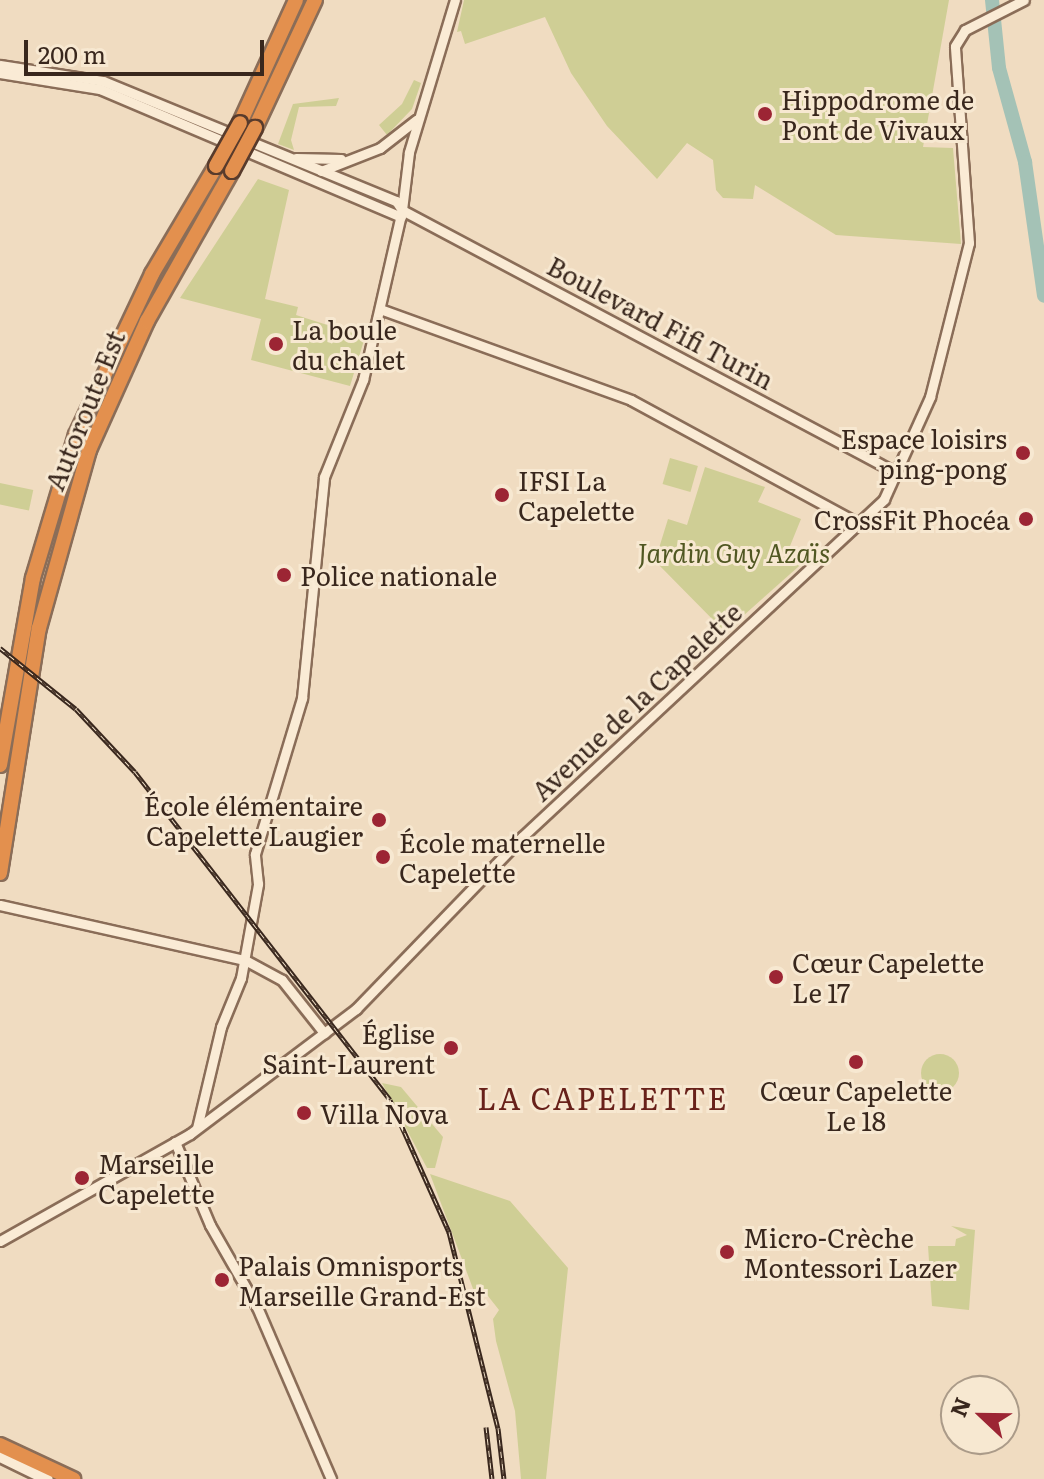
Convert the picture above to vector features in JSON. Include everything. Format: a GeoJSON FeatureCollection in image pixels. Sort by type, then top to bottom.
{"type":"FeatureCollection","features":[{"type":"Feature","properties":{"kind":"highway","name":"Autoroute Est"},"geometry":{"type":"LineString","coordinates":[[0,765],[33,578],[76,435],[152,274],[240,123],[296,0]]}},
{"type":"Feature","properties":{"kind":"highway","name":"Autoroute Est"},"geometry":{"type":"LineString","coordinates":[[0,873],[39,628],[84,465],[147,321],[255,128],[315,0]]}},
{"type":"Feature","properties":{"kind":"highway"},"geometry":{"type":"LineString","coordinates":[[0,1445],[73,1479]]}},
{"type":"Feature","properties":{"kind":"main road"},"geometry":{"type":"LineString","coordinates":[[0,1456],[47,1479]]}},
{"type":"Feature","properties":{"kind":"street"},"geometry":{"type":"LineString","coordinates":[[197,1128],[221,1027],[232,1008],[245,960],[258,884],[255,854],[302,698],[310,652],[324,477],[363,380],[402,214],[405,170],[455,0]]}},
{"type":"Feature","properties":{"kind":"street","name":"Avenue de la Capelette"},"geometry":{"type":"LineString","coordinates":[[0,1243],[197,1128],[324,1033],[383,984],[522,837],[884,499],[899,474],[930,397],[968,252],[952,62],[961,34],[1024,0]]}},
{"type":"Feature","properties":{"kind":"street"},"geometry":{"type":"LineString","coordinates":[[0,65],[100,89],[289,162],[402,214]]}},
{"type":"Feature","properties":{"kind":"street"},"geometry":{"type":"LineString","coordinates":[[0,73],[50,75]]}},
{"type":"Feature","properties":{"kind":"street"},"geometry":{"type":"LineString","coordinates":[[320,171],[394,140],[421,115]]}},
{"type":"Feature","properties":{"kind":"street"},"geometry":{"type":"LineString","coordinates":[[289,162],[349,159]]}},
{"type":"Feature","properties":{"kind":"street"},"geometry":{"type":"LineString","coordinates":[[289,162],[396,201],[402,214]]}},
{"type":"Feature","properties":{"kind":"street","name":"Boulevard Fifi Turin"},"geometry":{"type":"LineString","coordinates":[[402,214],[899,474]]}},
{"type":"Feature","properties":{"kind":"street"},"geometry":{"type":"LineString","coordinates":[[380,309],[631,400],[859,524]]}},
{"type":"Feature","properties":{"kind":"street"},"geometry":{"type":"LineString","coordinates":[[0,905],[245,960],[282,980],[324,1033]]}},
{"type":"Feature","properties":{"kind":"street"},"geometry":{"type":"LineString","coordinates":[[175,1142],[216,1236],[257,1307],[331,1479]]}},
{"type":"Feature","properties":{"kind":"green space","name":"Hippodrome de Pont de Vivaux"},"geometry":{"type":"Polygon","coordinates":[[[464,0],[949,0],[923,147],[953,148],[961,244],[836,235],[755,185],[753,199],[723,198],[716,190],[713,160],[687,143],[657,179],[607,126],[571,73],[545,17],[465,44],[461,31],[457,32],[464,0]]]}},
{"type":"Feature","properties":{"kind":"green space"},"geometry":{"type":"Polygon","coordinates":[[[414,80],[421,83],[412,109],[387,135],[379,125],[402,104],[414,80]]]}},
{"type":"Feature","properties":{"kind":"green space"},"geometry":{"type":"Polygon","coordinates":[[[339,98],[336,106],[299,107],[291,140],[294,150],[278,144],[293,104],[339,98]]]}},
{"type":"Feature","properties":{"kind":"green space"},"geometry":{"type":"Polygon","coordinates":[[[258,179],[289,190],[265,299],[298,307],[296,315],[365,337],[350,386],[251,360],[261,319],[180,298],[258,179]]]}},
{"type":"Feature","properties":{"kind":"green space"},"geometry":{"type":"Polygon","coordinates":[[[670,458],[698,466],[690,492],[663,484],[670,458]]]}},
{"type":"Feature","properties":{"kind":"green space","name":"Jardin Guy Azaïs"},"geometry":{"type":"Polygon","coordinates":[[[705,467],[765,487],[758,502],[801,519],[788,551],[807,559],[725,632],[655,561],[668,519],[687,525],[705,467]]]}},
{"type":"Feature","properties":{"kind":"green space"},"geometry":{"type":"Polygon","coordinates":[[[0,483],[33,490],[29,511],[0,504],[0,483]]]}},
{"type":"Feature","properties":{"kind":"green space"},"geometry":{"type":"Polygon","coordinates":[[[940,1054],[953,1060],[959,1073],[953,1086],[940,1092],[927,1086],[921,1073],[927,1060],[940,1054]]]}},
{"type":"Feature","properties":{"kind":"green space"},"geometry":{"type":"Polygon","coordinates":[[[382,1083],[401,1087],[443,1137],[435,1168],[427,1168],[382,1083]]]}},
{"type":"Feature","properties":{"kind":"green space"},"geometry":{"type":"Polygon","coordinates":[[[430,1174],[510,1201],[568,1268],[546,1479],[521,1479],[515,1411],[493,1319],[499,1310],[488,1296],[475,1294],[430,1174]]]}},
{"type":"Feature","properties":{"kind":"green space"},"geometry":{"type":"Polygon","coordinates":[[[951,1226],[975,1230],[969,1310],[932,1306],[928,1246],[955,1246],[956,1239],[967,1235],[951,1226]]]}},
{"type":"Feature","properties":{"kind":"waterway"},"geometry":{"type":"LineString","coordinates":[[992,0],[999,68],[1025,162],[1044,296]]}},
{"type":"Feature","properties":{"kind":"railway"},"geometry":{"type":"LineString","coordinates":[[0,648],[76,709],[135,772],[390,1100],[449,1232],[498,1428],[504,1479]]}},
{"type":"Feature","properties":{"kind":"railway"},"geometry":{"type":"LineString","coordinates":[[486,1427],[492,1479]]}},
{"type":"Feature","properties":{"kind":"place","name":"Hippodrome de Pont de Vivaux"},"geometry":{"type":"Point","coordinates":[765,114]}},
{"type":"Feature","properties":{"kind":"place","name":"La boule du chalet"},"geometry":{"type":"Point","coordinates":[276,344]}},
{"type":"Feature","properties":{"kind":"place","name":"Espace loisirs ping-pong"},"geometry":{"type":"Point","coordinates":[1023,453]}},
{"type":"Feature","properties":{"kind":"place","name":"IFSI La Capelette"},"geometry":{"type":"Point","coordinates":[502,495]}},
{"type":"Feature","properties":{"kind":"place","name":"CrossFit Phocéa"},"geometry":{"type":"Point","coordinates":[1026,519]}},
{"type":"Feature","properties":{"kind":"place","name":"Police nationale"},"geometry":{"type":"Point","coordinates":[284,575]}},
{"type":"Feature","properties":{"kind":"place","name":"École élémentaire Capelette Laugier"},"geometry":{"type":"Point","coordinates":[379,820]}},
{"type":"Feature","properties":{"kind":"place","name":"École maternelle Capelette"},"geometry":{"type":"Point","coordinates":[383,857]}},
{"type":"Feature","properties":{"kind":"place","name":"Cœur Capelette Le 17"},"geometry":{"type":"Point","coordinates":[776,977]}},
{"type":"Feature","properties":{"kind":"place","name":"Église Saint-Laurent"},"geometry":{"type":"Point","coordinates":[451,1048]}},
{"type":"Feature","properties":{"kind":"place","name":"Cœur Capelette Le 18"},"geometry":{"type":"Point","coordinates":[856,1062]}},
{"type":"Feature","properties":{"kind":"place","name":"Villa Nova"},"geometry":{"type":"Point","coordinates":[304,1113]}},
{"type":"Feature","properties":{"kind":"place","name":"Marseille Capelette"},"geometry":{"type":"Point","coordinates":[82,1178]}},
{"type":"Feature","properties":{"kind":"place","name":"Micro-Crèche Montessori Lazer"},"geometry":{"type":"Point","coordinates":[727,1252]}},
{"type":"Feature","properties":{"kind":"place","name":"Palais Omnisports Marseille Grand-Est"},"geometry":{"type":"Point","coordinates":[222,1280]}},
{"type":"Feature","properties":{"kind":"district","name":"LA CAPELETTE"},"geometry":{"type":"Point","coordinates":[603,1097]}}]}
